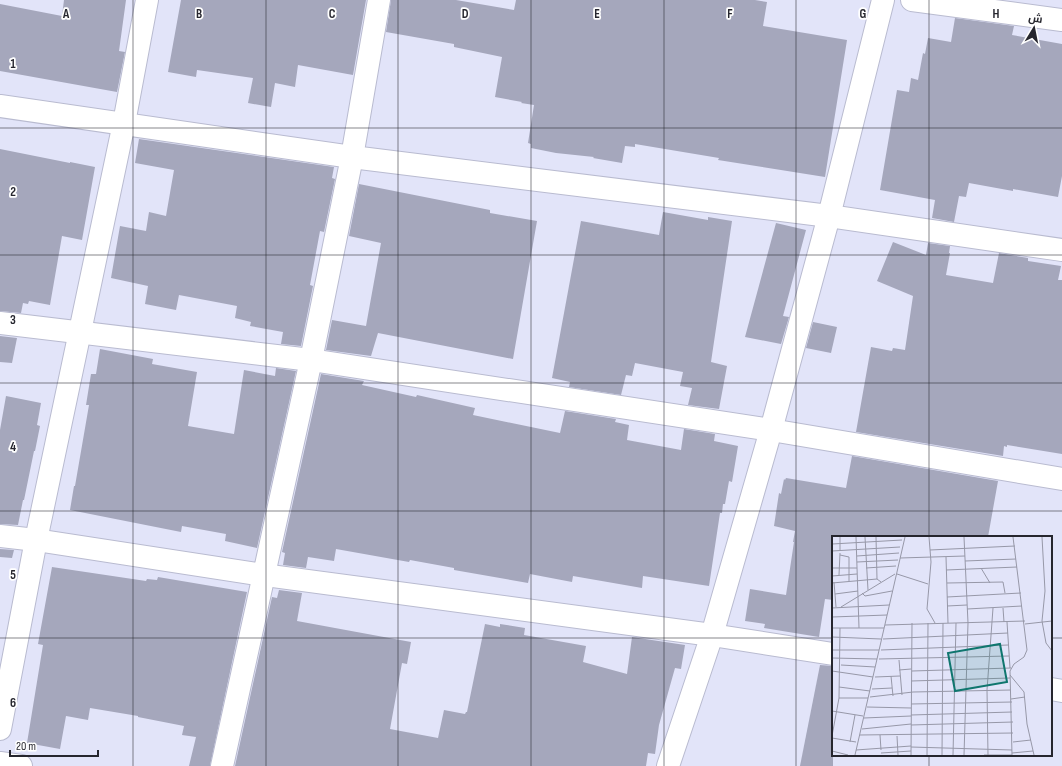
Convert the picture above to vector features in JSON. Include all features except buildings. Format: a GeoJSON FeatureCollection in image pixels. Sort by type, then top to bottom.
{"type":"FeatureCollection","features":[{"type":"Feature","properties":{"kind":"street"},"geometry":{"type":"LineString","coordinates":[[0,729],[36,540],[124,123],[147,0]]}},
{"type":"Feature","properties":{"kind":"street"},"geometry":{"type":"LineString","coordinates":[[222,766],[311,360],[352,157],[379,0]]}},
{"type":"Feature","properties":{"kind":"street"},"geometry":{"type":"LineString","coordinates":[[668,766],[712,635],[771,430],[829,216],[883,0]]}},
{"type":"Feature","properties":{"kind":"street"},"geometry":{"type":"LineString","coordinates":[[912,0],[1062,20]]}},
{"type":"Feature","properties":{"kind":"street"},"geometry":{"type":"LineString","coordinates":[[0,106],[352,157],[829,216],[1062,250]]}},
{"type":"Feature","properties":{"kind":"street"},"geometry":{"type":"LineString","coordinates":[[0,323],[311,360],[771,430],[1062,479]]}},
{"type":"Feature","properties":{"kind":"street"},"geometry":{"type":"LineString","coordinates":[[0,536],[36,540],[264,575],[712,635],[832,654]]}},
{"type":"Feature","properties":{"kind":"street"},"geometry":{"type":"LineString","coordinates":[[1052,689],[1062,690]]}},
{"type":"Feature","properties":{"kind":"street"},"geometry":{"type":"LineString","coordinates":[[0,763],[21,766]]}}]}
